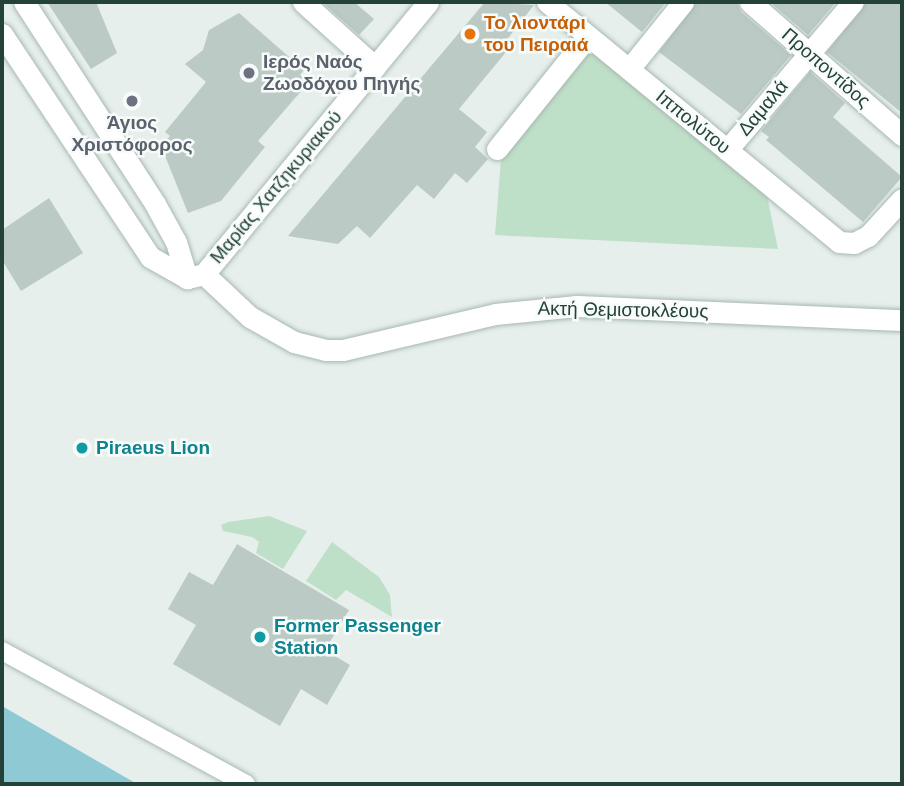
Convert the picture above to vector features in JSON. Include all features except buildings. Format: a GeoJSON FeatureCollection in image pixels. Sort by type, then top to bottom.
{"type":"FeatureCollection","features":[{"type":"Feature","properties":{"kind":"street"},"geometry":{"type":"LineString","coordinates":[[24,2],[155,204],[196,276]]}},
{"type":"Feature","properties":{"kind":"street"},"geometry":{"type":"LineString","coordinates":[[303,2],[375,67]]}},
{"type":"Feature","properties":{"kind":"street","name":"Μαρίας Χατζηκυριακού"},"geometry":{"type":"LineString","coordinates":[[196,276],[428,2]]}},
{"type":"Feature","properties":{"kind":"street","name":"Ιππολύτου"},"geometry":{"type":"LineString","coordinates":[[547,2],[839,242],[868,236],[902,199]]}},
{"type":"Feature","properties":{"kind":"street"},"geometry":{"type":"LineString","coordinates":[[629,69],[683,2]]}},
{"type":"Feature","properties":{"kind":"street","name":"Προποντίδος"},"geometry":{"type":"LineString","coordinates":[[750,2],[902,135]]}},
{"type":"Feature","properties":{"kind":"street","name":"Δαμαλά"},"geometry":{"type":"LineString","coordinates":[[727,150],[853,2]]}},
{"type":"Feature","properties":{"kind":"street","name":"Ακτή Θεμιστοκλέους"},"geometry":{"type":"LineString","coordinates":[[2,34],[150,257],[196,276],[250,317],[294,342],[326,350],[343,350],[495,314],[577,306],[902,320]]}},
{"type":"Feature","properties":{"kind":"street"},"geometry":{"type":"LineString","coordinates":[[497,149],[588,36]]}},
{"type":"Feature","properties":{"kind":"lane"},"geometry":{"type":"LineString","coordinates":[[2,651],[246,784]]}},
{"type":"Feature","properties":{"kind":"green space"},"geometry":{"type":"Polygon","coordinates":[[[589,49],[766,191],[778,249],[495,235],[501,159],[589,49]]]}},
{"type":"Feature","properties":{"kind":"green space"},"geometry":{"type":"Polygon","coordinates":[[[269,516],[307,531],[283,569],[256,553],[259,542],[252,537],[223,531],[221,525],[269,516]]]}},
{"type":"Feature","properties":{"kind":"green space"},"geometry":{"type":"Polygon","coordinates":[[[332,542],[379,577],[390,595],[392,617],[346,590],[336,600],[306,581],[332,542]]]}},
{"type":"Feature","properties":{"kind":"water"},"geometry":{"type":"Polygon","coordinates":[[[2,706],[137,784],[2,784],[2,706]]]}},
{"type":"Feature","properties":{"kind":"place","name":"Το λιοντάρι του Πειραιά"},"geometry":{"type":"Point","coordinates":[470,34]}},
{"type":"Feature","properties":{"kind":"place","name":"Ιερός Ναός Ζωοδόχου Πηγής"},"geometry":{"type":"Point","coordinates":[249,73]}},
{"type":"Feature","properties":{"kind":"place","name":"Άγιος Χριστόφορος"},"geometry":{"type":"Point","coordinates":[132,101]}},
{"type":"Feature","properties":{"kind":"place","name":"Piraeus Lion"},"geometry":{"type":"Point","coordinates":[82,448]}},
{"type":"Feature","properties":{"kind":"place","name":"Former Passenger Station"},"geometry":{"type":"Point","coordinates":[260,637]}}]}
